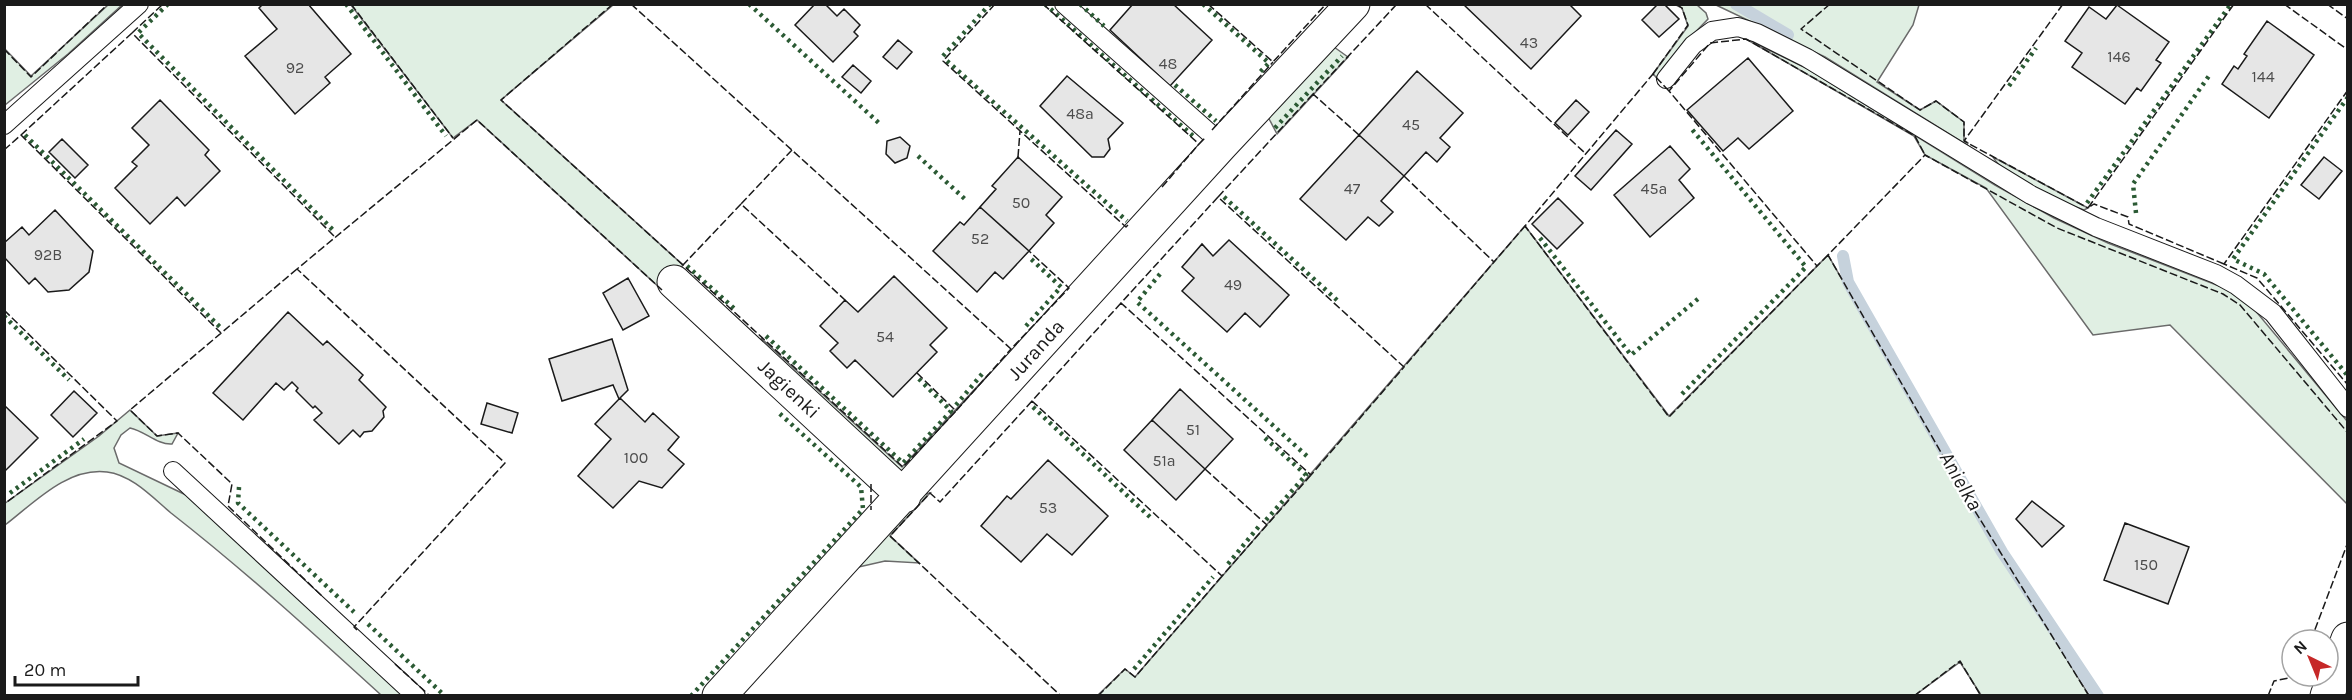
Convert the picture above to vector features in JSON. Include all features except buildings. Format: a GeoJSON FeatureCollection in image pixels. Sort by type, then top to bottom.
{"type":"FeatureCollection","features":[{"type":"Feature","properties":{"kind":"street","name":"Juranda"},"geometry":{"type":"LineString","coordinates":[[719,696],[904,496],[1222,144],[1353,4]]}},
{"type":"Feature","properties":{"kind":"street","name":"Jagienki"},"geometry":{"type":"LineString","coordinates":[[675,282],[904,496]]}},
{"type":"Feature","properties":{"kind":"street"},"geometry":{"type":"LineString","coordinates":[[2327,696],[2348,639]]}},
{"type":"Feature","properties":{"kind":"lane"},"geometry":{"type":"LineString","coordinates":[[4,125],[139,4]]}},
{"type":"Feature","properties":{"kind":"lane"},"geometry":{"type":"LineString","coordinates":[[1064,4],[1222,144]]}},
{"type":"Feature","properties":{"kind":"lane"},"geometry":{"type":"LineString","coordinates":[[1666,80],[1693,45],[1712,31],[1738,27],[1777,43],[1886,105],[2031,195],[2096,227],[2216,274],[2246,291],[2273,313],[2348,408]]}},
{"type":"Feature","properties":{"kind":"lane"},"geometry":{"type":"LineString","coordinates":[[173,471],[416,696]]}},
{"type":"Feature","properties":{"kind":"green space"},"geometry":{"type":"Polygon","coordinates":[[[108,5],[122,5],[68,54],[5,105],[5,49],[31,76],[108,5]]]}},
{"type":"Feature","properties":{"kind":"green space"},"geometry":{"type":"Polygon","coordinates":[[[351,5],[613,5],[501,100],[683,265],[662,290],[477,120],[453,138],[351,5]]]}},
{"type":"Feature","properties":{"kind":"green space"},"geometry":{"type":"Polygon","coordinates":[[[1676,5],[1697,5],[1706,13],[1708,19],[1680,48],[1658,79],[1653,74],[1688,26],[1682,8],[1676,5]]]}},
{"type":"Feature","properties":{"kind":"green space"},"geometry":{"type":"Polygon","coordinates":[[[1716,5],[1919,5],[1913,25],[1877,82],[1920,110],[1936,101],[1964,122],[1964,140],[1968,143],[1967,145],[1825,57],[1716,5]]]}},
{"type":"Feature","properties":{"kind":"green space"},"geometry":{"type":"Polygon","coordinates":[[[1746,39],[1808,69],[1995,185],[2054,218],[2108,243],[2227,289],[2254,309],[2347,421],[2347,504],[2170,325],[2093,335],[1986,188],[1925,155],[1914,136],[1746,39]]]}},
{"type":"Feature","properties":{"kind":"green space"},"geometry":{"type":"Polygon","coordinates":[[[1334,47],[1348,57],[1277,134],[1267,115],[1334,47]]]}},
{"type":"Feature","properties":{"kind":"green space"},"geometry":{"type":"Polygon","coordinates":[[[1993,157],[2088,208],[2084,210],[2034,188],[2008,172],[1993,157]]]}},
{"type":"Feature","properties":{"kind":"green space"},"geometry":{"type":"Polygon","coordinates":[[[1525,226],[1669,416],[1828,255],[1970,503],[2089,695],[1981,695],[1960,662],[1914,696],[1098,695],[1125,669],[1135,677],[1525,226]]]}},
{"type":"Feature","properties":{"kind":"green space"},"geometry":{"type":"Polygon","coordinates":[[[761,338],[902,467],[988,375],[990,382],[900,476],[768,354],[761,338]]]}},
{"type":"Feature","properties":{"kind":"green space"},"geometry":{"type":"Polygon","coordinates":[[[130,410],[157,436],[178,433],[172,444],[167,444],[130,428],[121,435],[114,448],[119,463],[186,495],[403,695],[381,695],[252,579],[149,494],[133,482],[116,474],[92,472],[78,475],[52,488],[5,525],[4,504],[99,436],[130,410]]]}},
{"type":"Feature","properties":{"kind":"green space"},"geometry":{"type":"Polygon","coordinates":[[[930,493],[890,536],[919,563],[885,561],[850,569],[917,496],[930,493]]]}},
{"type":"Feature","properties":{"kind":"waterway","name":"Anielka"},"geometry":{"type":"LineString","coordinates":[[1736,4],[1788,35]]}},
{"type":"Feature","properties":{"kind":"waterway","name":"Anielka"},"geometry":{"type":"LineString","coordinates":[[1843,256],[1848,282],[2002,552],[2098,696]]}},
{"type":"Feature","properties":{"kind":"hedge"},"geometry":{"type":"LineString","coordinates":[[168,4],[138,33],[335,232]]}},
{"type":"Feature","properties":{"kind":"hedge"},"geometry":{"type":"LineString","coordinates":[[346,4],[446,136]]}},
{"type":"Feature","properties":{"kind":"hedge"},"geometry":{"type":"LineString","coordinates":[[749,4],[880,124]]}},
{"type":"Feature","properties":{"kind":"hedge"},"geometry":{"type":"LineString","coordinates":[[943,56],[990,4]]}},
{"type":"Feature","properties":{"kind":"hedge"},"geometry":{"type":"LineString","coordinates":[[1045,4],[1193,136]]}},
{"type":"Feature","properties":{"kind":"hedge"},"geometry":{"type":"LineString","coordinates":[[1080,4],[1104,26]]}},
{"type":"Feature","properties":{"kind":"hedge"},"geometry":{"type":"LineString","coordinates":[[1203,4],[1269,63],[1259,73]]}},
{"type":"Feature","properties":{"kind":"hedge"},"geometry":{"type":"LineString","coordinates":[[2087,203],[2231,4]]}},
{"type":"Feature","properties":{"kind":"hedge"},"geometry":{"type":"LineString","coordinates":[[2009,86],[2036,48]]}},
{"type":"Feature","properties":{"kind":"hedge"},"geometry":{"type":"LineString","coordinates":[[1275,128],[1342,56]]}},
{"type":"Feature","properties":{"kind":"hedge"},"geometry":{"type":"LineString","coordinates":[[947,61],[1127,221]]}},
{"type":"Feature","properties":{"kind":"hedge"},"geometry":{"type":"LineString","coordinates":[[2136,213],[2133,184],[2211,73]]}},
{"type":"Feature","properties":{"kind":"hedge"},"geometry":{"type":"LineString","coordinates":[[1175,85],[1216,121]]}},
{"type":"Feature","properties":{"kind":"hedge"},"geometry":{"type":"LineString","coordinates":[[2348,97],[2233,259],[2264,274],[2348,376]]}},
{"type":"Feature","properties":{"kind":"hedge"},"geometry":{"type":"LineString","coordinates":[[1682,394],[1806,267],[1690,127]]}},
{"type":"Feature","properties":{"kind":"hedge"},"geometry":{"type":"LineString","coordinates":[[25,135],[220,327]]}},
{"type":"Feature","properties":{"kind":"hedge"},"geometry":{"type":"LineString","coordinates":[[918,156],[966,200]]}},
{"type":"Feature","properties":{"kind":"hedge"},"geometry":{"type":"LineString","coordinates":[[1224,197],[1338,301]]}},
{"type":"Feature","properties":{"kind":"hedge"},"geometry":{"type":"LineString","coordinates":[[1540,238],[1631,355],[1699,298]]}},
{"type":"Feature","properties":{"kind":"hedge"},"geometry":{"type":"LineString","coordinates":[[1026,326],[1061,287],[1030,258]]}},
{"type":"Feature","properties":{"kind":"hedge"},"geometry":{"type":"LineString","coordinates":[[687,266],[737,311]]}},
{"type":"Feature","properties":{"kind":"hedge"},"geometry":{"type":"LineString","coordinates":[[1160,274],[1137,302],[1309,458]]}},
{"type":"Feature","properties":{"kind":"hedge"},"geometry":{"type":"LineString","coordinates":[[4,316],[69,380]]}},
{"type":"Feature","properties":{"kind":"hedge"},"geometry":{"type":"LineString","coordinates":[[766,336],[903,463],[951,411],[917,377]]}},
{"type":"Feature","properties":{"kind":"hedge"},"geometry":{"type":"LineString","coordinates":[[956,405],[982,374]]}},
{"type":"Feature","properties":{"kind":"hedge"},"geometry":{"type":"LineString","coordinates":[[1033,407],[1151,518]]}},
{"type":"Feature","properties":{"kind":"hedge"},"geometry":{"type":"LineString","coordinates":[[691,696],[863,509],[861,487],[779,413]]}},
{"type":"Feature","properties":{"kind":"hedge"},"geometry":{"type":"LineString","coordinates":[[1265,438],[1306,475],[1266,520]]}},
{"type":"Feature","properties":{"kind":"hedge"},"geometry":{"type":"LineString","coordinates":[[10,493],[84,439]]}},
{"type":"Feature","properties":{"kind":"hedge"},"geometry":{"type":"LineString","coordinates":[[239,487],[238,503],[354,612]]}},
{"type":"Feature","properties":{"kind":"hedge"},"geometry":{"type":"LineString","coordinates":[[1228,564],[1260,525]]}},
{"type":"Feature","properties":{"kind":"hedge"},"geometry":{"type":"LineString","coordinates":[[1134,669],[1213,577]]}},
{"type":"Feature","properties":{"kind":"hedge"},"geometry":{"type":"LineString","coordinates":[[368,624],[445,696]]}},
{"type":"Feature","properties":{"kind":"fence"},"geometry":{"type":"LineString","coordinates":[[4,49],[31,77],[108,4]]}},
{"type":"Feature","properties":{"kind":"fence"},"geometry":{"type":"LineString","coordinates":[[132,33],[163,4]]}},
{"type":"Feature","properties":{"kind":"fence"},"geometry":{"type":"LineString","coordinates":[[351,4],[453,138]]}},
{"type":"Feature","properties":{"kind":"fence"},"geometry":{"type":"LineString","coordinates":[[613,4],[501,100],[683,265]]}},
{"type":"Feature","properties":{"kind":"fence"},"geometry":{"type":"LineString","coordinates":[[631,4],[1011,349],[1069,288],[1029,251]]}},
{"type":"Feature","properties":{"kind":"fence"},"geometry":{"type":"LineString","coordinates":[[995,4],[943,61],[1126,227],[1128,225]]}},
{"type":"Feature","properties":{"kind":"fence"},"geometry":{"type":"LineString","coordinates":[[1043,4],[1199,144],[1206,137]]}},
{"type":"Feature","properties":{"kind":"fence"},"geometry":{"type":"LineString","coordinates":[[1208,4],[1273,62],[1326,4]]}},
{"type":"Feature","properties":{"kind":"fence"},"geometry":{"type":"LineString","coordinates":[[1359,135],[1313,94],[1397,4]]}},
{"type":"Feature","properties":{"kind":"fence"},"geometry":{"type":"LineString","coordinates":[[1425,4],[1586,154]]}},
{"type":"Feature","properties":{"kind":"fence"},"geometry":{"type":"LineString","coordinates":[[1653,74],[1688,25],[1682,8],[1676,4]]}},
{"type":"Feature","properties":{"kind":"fence"},"geometry":{"type":"LineString","coordinates":[[1830,4],[1801,29],[1920,110],[1936,101],[1964,122],[1964,140]]}},
{"type":"Feature","properties":{"kind":"fence"},"geometry":{"type":"LineString","coordinates":[[2063,4],[1964,141],[2088,208]]}},
{"type":"Feature","properties":{"kind":"fence"},"geometry":{"type":"LineString","coordinates":[[2224,264],[2129,224],[2128,217],[2094,204],[2088,208],[2234,4]]}},
{"type":"Feature","properties":{"kind":"fence"},"geometry":{"type":"LineString","coordinates":[[2284,4],[2348,50]]}},
{"type":"Feature","properties":{"kind":"fence"},"geometry":{"type":"LineString","coordinates":[[2327,4],[2348,19]]}},
{"type":"Feature","properties":{"kind":"fence"},"geometry":{"type":"LineString","coordinates":[[21,135],[132,33],[335,237]]}},
{"type":"Feature","properties":{"kind":"fence"},"geometry":{"type":"LineString","coordinates":[[1828,255],[1817,266],[1669,91],[1710,43],[1746,39],[1915,136],[1925,155]]}},
{"type":"Feature","properties":{"kind":"fence"},"geometry":{"type":"LineString","coordinates":[[1212,130],[1273,62]]}},
{"type":"Feature","properties":{"kind":"fence"},"geometry":{"type":"LineString","coordinates":[[1669,91],[1653,74],[1525,226],[1669,417],[1817,266]]}},
{"type":"Feature","properties":{"kind":"fence"},"geometry":{"type":"LineString","coordinates":[[2348,90],[2224,264],[2257,278],[2348,385]]}},
{"type":"Feature","properties":{"kind":"fence"},"geometry":{"type":"LineString","coordinates":[[1313,94],[1218,197],[1404,367],[1494,262]]}},
{"type":"Feature","properties":{"kind":"fence"},"geometry":{"type":"LineString","coordinates":[[357,630],[354,627],[505,463],[297,269],[477,120],[662,290]]}},
{"type":"Feature","properties":{"kind":"fence"},"geometry":{"type":"LineString","coordinates":[[1018,157],[1020,131]]}},
{"type":"Feature","properties":{"kind":"fence"},"geometry":{"type":"LineString","coordinates":[[4,150],[21,135],[221,333]]}},
{"type":"Feature","properties":{"kind":"fence"},"geometry":{"type":"LineString","coordinates":[[1162,187],[1199,144]]}},
{"type":"Feature","properties":{"kind":"fence"},"geometry":{"type":"LineString","coordinates":[[792,150],[741,204],[845,300]]}},
{"type":"Feature","properties":{"kind":"fence"},"geometry":{"type":"LineString","coordinates":[[2089,696],[1970,503],[1828,255],[1925,155],[2057,228],[2223,294],[2240,305],[2348,433]]}},
{"type":"Feature","properties":{"kind":"fence"},"geometry":{"type":"LineString","coordinates":[[1404,176],[1494,262],[1525,226]]}},
{"type":"Feature","properties":{"kind":"fence"},"geometry":{"type":"LineString","coordinates":[[1218,197],[1121,303],[1311,475],[1404,367]]}},
{"type":"Feature","properties":{"kind":"fence"},"geometry":{"type":"LineString","coordinates":[[741,204],[683,265],[903,467],[956,411]]}},
{"type":"Feature","properties":{"kind":"fence"},"geometry":{"type":"LineString","coordinates":[[297,269],[130,410],[157,436],[178,433],[229,481],[232,484],[228,506],[322,596]]}},
{"type":"Feature","properties":{"kind":"fence"},"geometry":{"type":"LineString","coordinates":[[1121,303],[1032,401],[1222,576],[1311,475]]}},
{"type":"Feature","properties":{"kind":"fence"},"geometry":{"type":"LineString","coordinates":[[4,310],[117,421],[4,504]]}},
{"type":"Feature","properties":{"kind":"fence"},"geometry":{"type":"LineString","coordinates":[[917,373],[956,411],[1011,349]]}},
{"type":"Feature","properties":{"kind":"fence"},"geometry":{"type":"LineString","coordinates":[[1032,401],[940,502],[930,493],[890,536],[1061,696]]}},
{"type":"Feature","properties":{"kind":"fence"},"geometry":{"type":"LineString","coordinates":[[1205,469],[1267,525]]}},
{"type":"Feature","properties":{"kind":"fence"},"geometry":{"type":"LineString","coordinates":[[871,484],[871,510]]}},
{"type":"Feature","properties":{"kind":"fence"},"geometry":{"type":"LineString","coordinates":[[2316,628],[2348,542]]}},
{"type":"Feature","properties":{"kind":"fence"},"geometry":{"type":"LineString","coordinates":[[1098,696],[1125,669],[1135,677],[1222,576]]}},
{"type":"Feature","properties":{"kind":"fence"},"geometry":{"type":"LineString","coordinates":[[1914,696],[1960,661],[1981,696]]}},
{"type":"Feature","properties":{"kind":"fence"},"geometry":{"type":"LineString","coordinates":[[395,664],[430,696]]}},
{"type":"Feature","properties":{"kind":"fence"},"geometry":{"type":"LineString","coordinates":[[2268,696],[2274,681],[2280,680]]}}]}
